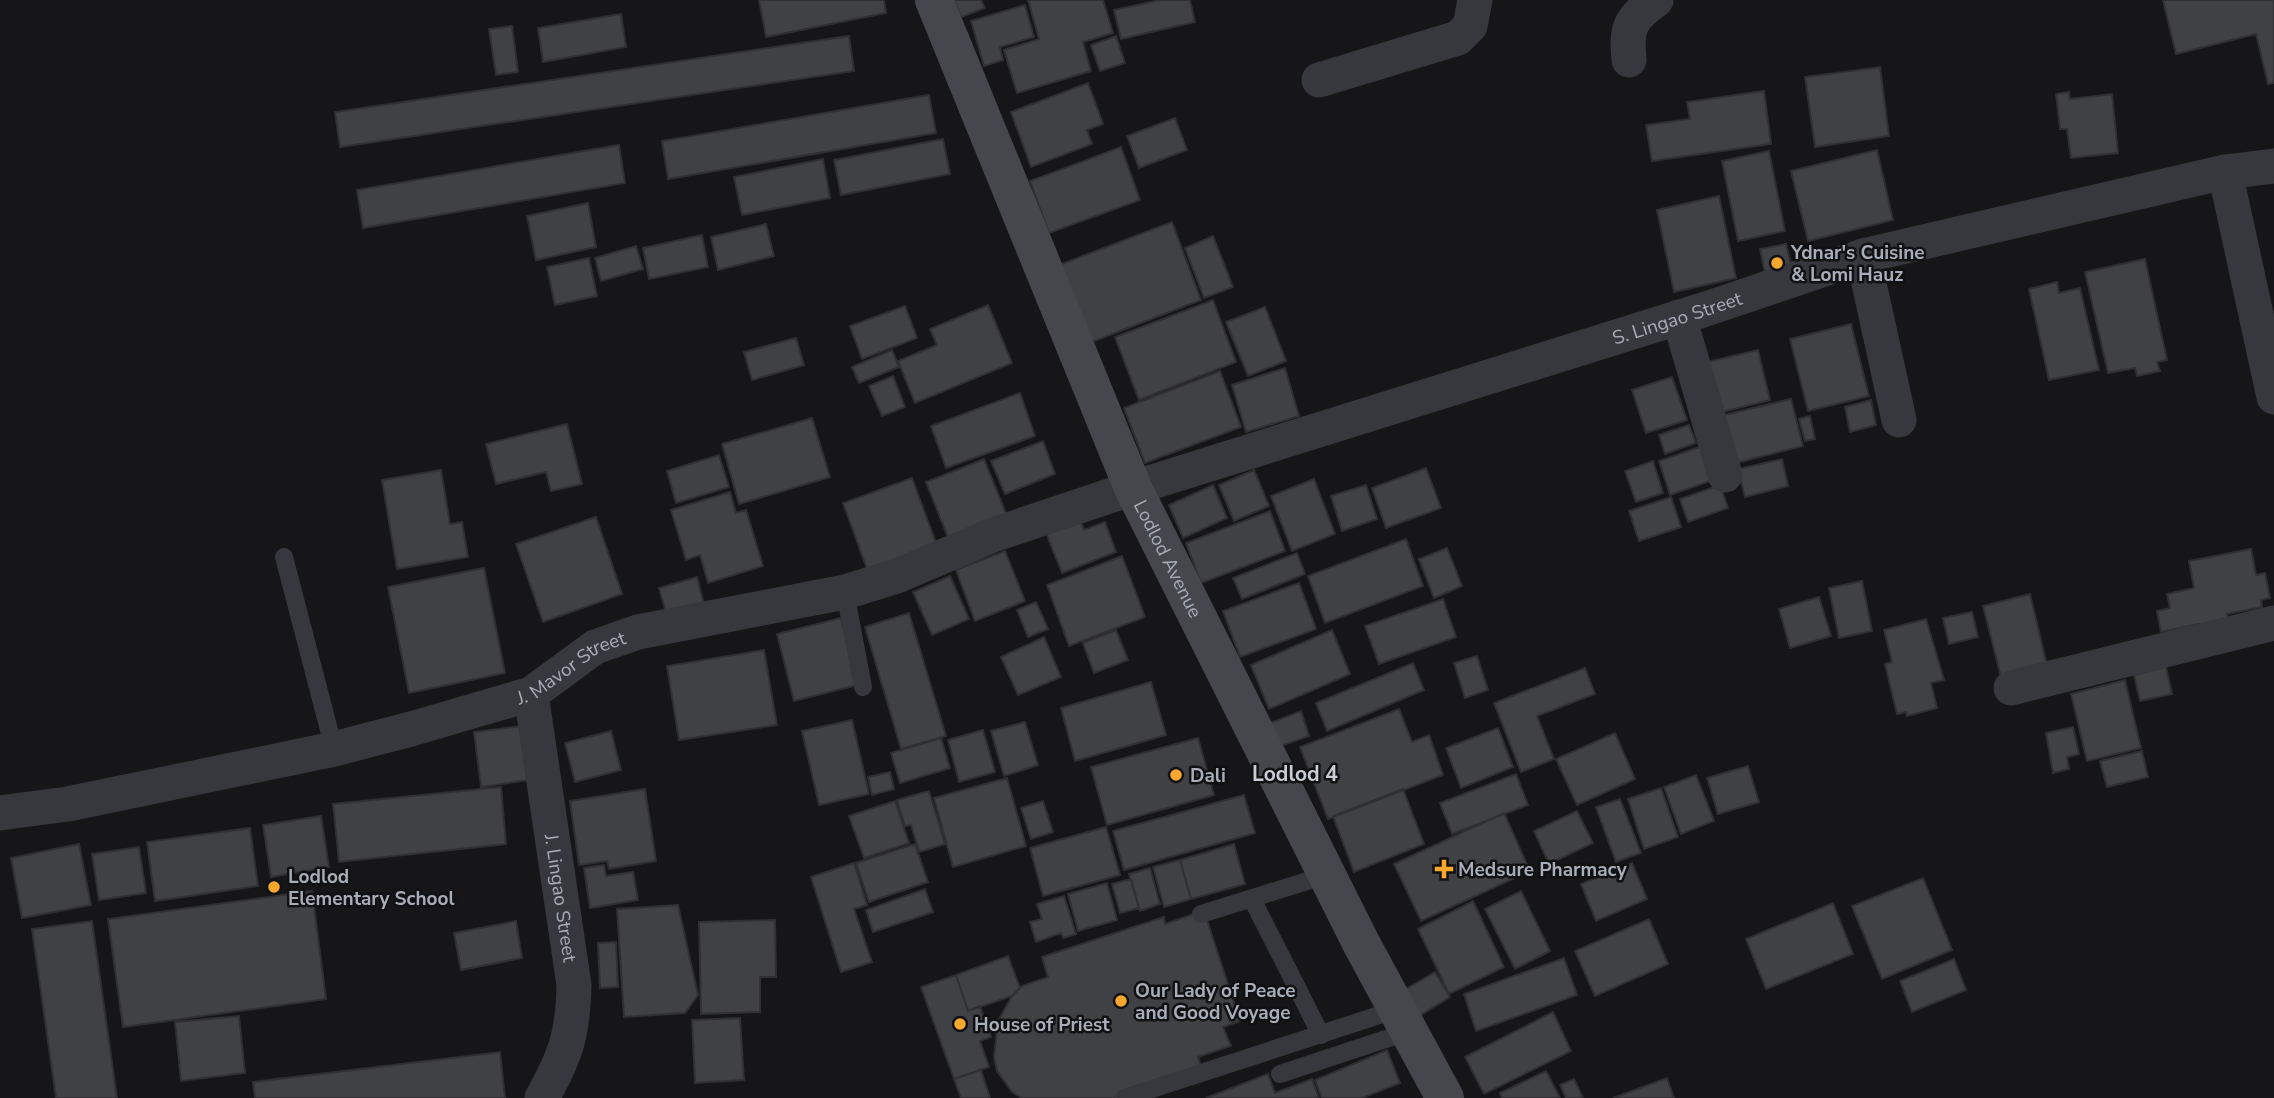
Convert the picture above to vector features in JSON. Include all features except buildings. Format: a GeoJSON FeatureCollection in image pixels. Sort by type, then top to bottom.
{"type":"FeatureCollection","features":[{"type":"Feature","properties":{"kind":"main road","name":"Lodlod Avenue"},"geometry":{"type":"LineString","coordinates":[[933,0],[1133,488],[1327,875],[1445,1098]]}},
{"type":"Feature","properties":{"kind":"street"},"geometry":{"type":"LineString","coordinates":[[1319,80],[1458,38],[1470,26],[1475,0]]}},
{"type":"Feature","properties":{"kind":"street"},"geometry":{"type":"LineString","coordinates":[[1629,60],[1627,37],[1632,22],[1643,9],[1656,0]]}},
{"type":"Feature","properties":{"kind":"street","name":"S. Lingao Street"},"geometry":{"type":"LineString","coordinates":[[1133,488],[1679,317],[1863,256],[2225,172],[2274,166]]}},
{"type":"Feature","properties":{"kind":"street"},"geometry":{"type":"LineString","coordinates":[[2225,172],[2271,362],[2274,397]]}},
{"type":"Feature","properties":{"kind":"street"},"geometry":{"type":"LineString","coordinates":[[1863,256],[1899,420]]}},
{"type":"Feature","properties":{"kind":"street"},"geometry":{"type":"LineString","coordinates":[[1679,317],[1726,475]]}},
{"type":"Feature","properties":{"kind":"street","name":"J. Mavor Street"},"geometry":{"type":"LineString","coordinates":[[0,813],[68,804],[334,749],[531,694],[595,647],[638,632],[845,592],[897,576],[993,536],[1133,488]]}},
{"type":"Feature","properties":{"kind":"street"},"geometry":{"type":"LineString","coordinates":[[2011,688],[2274,623]]}},
{"type":"Feature","properties":{"kind":"street","name":"J. Lingao Street"},"geometry":{"type":"LineString","coordinates":[[531,694],[575,985],[574,1016],[565,1054],[542,1098]]}},
{"type":"Feature","properties":{"kind":"lane"},"geometry":{"type":"LineString","coordinates":[[284,557],[334,749]]}},
{"type":"Feature","properties":{"kind":"lane"},"geometry":{"type":"LineString","coordinates":[[845,592],[863,687]]}},
{"type":"Feature","properties":{"kind":"lane"},"geometry":{"type":"LineString","coordinates":[[1202,914],[1327,875]]}},
{"type":"Feature","properties":{"kind":"lane"},"geometry":{"type":"LineString","coordinates":[[1252,898],[1321,1035]]}},
{"type":"Feature","properties":{"kind":"lane"},"geometry":{"type":"LineString","coordinates":[[1124,1098],[1321,1035],[1404,1020]]}},
{"type":"Feature","properties":{"kind":"lane"},"geometry":{"type":"LineString","coordinates":[[1280,1074],[1404,1020]]}},
{"type":"Feature","properties":{"kind":"place","name":"Ydnar's Cuisine & Lomi Hauz"},"geometry":{"type":"Point","coordinates":[1777,263]}},
{"type":"Feature","properties":{"kind":"place","name":"Dali"},"geometry":{"type":"Point","coordinates":[1176,775]}},
{"type":"Feature","properties":{"kind":"place","name":"Medsure Pharmacy"},"geometry":{"type":"Point","coordinates":[1444,869]}},
{"type":"Feature","properties":{"kind":"place","name":"Lodlod Elementary School"},"geometry":{"type":"Point","coordinates":[274,887]}},
{"type":"Feature","properties":{"kind":"place","name":"Our Lady of Peace and Good Voyage"},"geometry":{"type":"Point","coordinates":[1121,1001]}},
{"type":"Feature","properties":{"kind":"place","name":"House of Priest"},"geometry":{"type":"Point","coordinates":[960,1024]}},
{"type":"Feature","properties":{"kind":"district","name":"Lodlod 4"},"geometry":{"type":"Point","coordinates":[1295,774]}}]}
